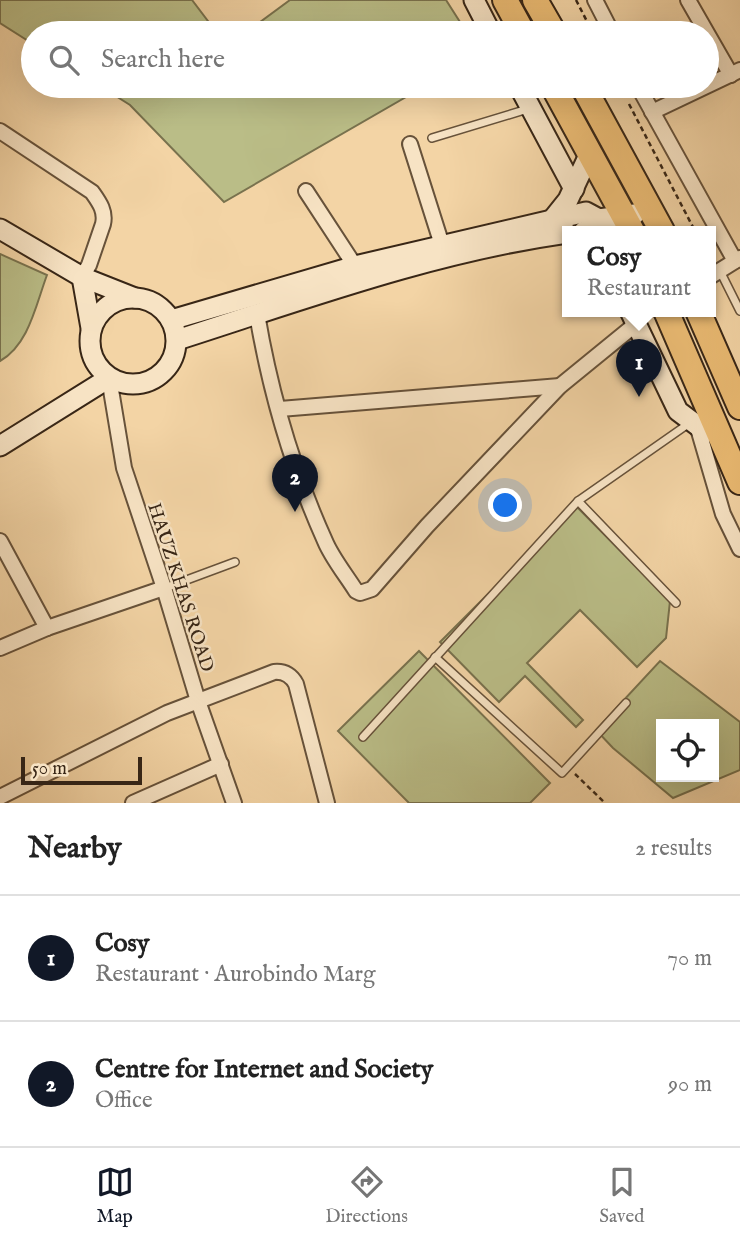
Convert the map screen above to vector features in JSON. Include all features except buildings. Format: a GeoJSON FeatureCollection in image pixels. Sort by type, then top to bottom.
{"type":"FeatureCollection","features":[{"type":"Feature","properties":{"kind":"highway"},"geometry":{"type":"LineString","coordinates":[[505,0],[516,21]]}},
{"type":"Feature","properties":{"kind":"highway"},"geometry":{"type":"LineString","coordinates":[[535,0],[547,21]]}},
{"type":"Feature","properties":{"kind":"highway"},"geometry":{"type":"LineString","coordinates":[[560,98],[590,153],[613,224]]}},
{"type":"Feature","properties":{"kind":"highway"},"geometry":{"type":"LineString","coordinates":[[590,98],[658,221]]}},
{"type":"Feature","properties":{"kind":"highway"},"geometry":{"type":"LineString","coordinates":[[668,317],[703,427],[740,482]]}},
{"type":"Feature","properties":{"kind":"highway"},"geometry":{"type":"LineString","coordinates":[[701,317],[740,408]]}},
{"type":"Feature","properties":{"kind":"street"},"geometry":{"type":"LineString","coordinates":[[474,0],[485,21]]}},
{"type":"Feature","properties":{"kind":"street"},"geometry":{"type":"LineString","coordinates":[[595,0],[606,21]]}},
{"type":"Feature","properties":{"kind":"street"},"geometry":{"type":"LineString","coordinates":[[688,0],[702,21]]}},
{"type":"Feature","properties":{"kind":"street"},"geometry":{"type":"LineString","coordinates":[[719,48],[735,73],[719,81]]}},
{"type":"Feature","properties":{"kind":"street"},"geometry":{"type":"LineString","coordinates":[[526,98],[574,189]]}},
{"type":"Feature","properties":{"kind":"street"},"geometry":{"type":"LineString","coordinates":[[644,98],[737,260],[716,272]]}},
{"type":"Feature","properties":{"kind":"street"},"geometry":{"type":"LineString","coordinates":[[652,112],[682,98]]}},
{"type":"Feature","properties":{"kind":"street"},"geometry":{"type":"LineString","coordinates":[[0,131],[92,192],[99,201],[103,211],[103,224],[82,277],[91,328],[89,342],[99,369],[109,378],[135,385],[159,376],[169,366],[177,340],[171,320],[162,309],[150,301],[135,298],[82,277],[0,229]]}},
{"type":"Feature","properties":{"kind":"street"},"geometry":{"type":"LineString","coordinates":[[410,144],[442,245]]}},
{"type":"Feature","properties":{"kind":"street"},"geometry":{"type":"LineString","coordinates":[[560,226],[590,153]]}},
{"type":"Feature","properties":{"kind":"street"},"geometry":{"type":"LineString","coordinates":[[306,191],[355,266]]}},
{"type":"Feature","properties":{"kind":"street"},"geometry":{"type":"LineString","coordinates":[[171,320],[528,239],[586,212],[613,224],[658,221]]}},
{"type":"Feature","properties":{"kind":"street"},"geometry":{"type":"LineString","coordinates":[[177,340],[257,314],[355,266],[442,245],[560,226]]}},
{"type":"Feature","properties":{"kind":"street"},"geometry":{"type":"LineString","coordinates":[[91,328],[108,305],[121,299],[135,298]]}},
{"type":"Feature","properties":{"kind":"street"},"geometry":{"type":"LineString","coordinates":[[257,314],[269,374],[289,444],[325,543],[356,591],[360,593],[372,589],[427,526],[560,386],[633,318],[678,411],[703,427],[723,514],[740,549]]}},
{"type":"Feature","properties":{"kind":"street"},"geometry":{"type":"LineString","coordinates":[[0,446],[109,378]]}},
{"type":"Feature","properties":{"kind":"street","name":"HAUZ KHAS ROAD"},"geometry":{"type":"LineString","coordinates":[[109,378],[124,468],[198,701],[234,803]]}},
{"type":"Feature","properties":{"kind":"street"},"geometry":{"type":"LineString","coordinates":[[279,410],[560,386]]}},
{"type":"Feature","properties":{"kind":"street"},"geometry":{"type":"LineString","coordinates":[[0,541],[47,628]]}},
{"type":"Feature","properties":{"kind":"street"},"geometry":{"type":"LineString","coordinates":[[0,648],[47,628],[164,589]]}},
{"type":"Feature","properties":{"kind":"street"},"geometry":{"type":"LineString","coordinates":[[0,797],[167,713],[282,671],[296,684],[327,803]]}},
{"type":"Feature","properties":{"kind":"street"},"geometry":{"type":"LineString","coordinates":[[133,803],[221,764]]}},
{"type":"Feature","properties":{"kind":"lane"},"geometry":{"type":"LineString","coordinates":[[432,138],[531,108]]}},
{"type":"Feature","properties":{"kind":"lane"},"geometry":{"type":"LineString","coordinates":[[716,275],[740,311]]}},
{"type":"Feature","properties":{"kind":"lane"},"geometry":{"type":"LineString","coordinates":[[362,737],[578,501],[703,427]]}},
{"type":"Feature","properties":{"kind":"lane"},"geometry":{"type":"LineString","coordinates":[[578,501],[676,603]]}},
{"type":"Feature","properties":{"kind":"lane"},"geometry":{"type":"LineString","coordinates":[[164,589],[235,562]]}},
{"type":"Feature","properties":{"kind":"lane"},"geometry":{"type":"LineString","coordinates":[[435,657],[562,773],[626,703]]}},
{"type":"Feature","properties":{"kind":"path"},"geometry":{"type":"LineString","coordinates":[[576,0],[587,21]]}},
{"type":"Feature","properties":{"kind":"path"},"geometry":{"type":"LineString","coordinates":[[627,98],[692,226]]}},
{"type":"Feature","properties":{"kind":"path"},"geometry":{"type":"LineString","coordinates":[[567,767],[605,803]]}},
{"type":"Feature","properties":{"kind":"green space"},"geometry":{"type":"Polygon","coordinates":[[[0,0],[192,0],[208,21],[21,21],[21,36],[0,23],[0,0]]]}},
{"type":"Feature","properties":{"kind":"green space"},"geometry":{"type":"Polygon","coordinates":[[[290,0],[446,0],[459,21],[261,21],[290,0]]]}},
{"type":"Feature","properties":{"kind":"green space"},"geometry":{"type":"Polygon","coordinates":[[[119,98],[404,98],[224,202],[130,105],[119,98]]]}},
{"type":"Feature","properties":{"kind":"green space"},"geometry":{"type":"Polygon","coordinates":[[[0,254],[47,275],[25,334],[10,354],[0,361],[0,254]]]}},
{"type":"Feature","properties":{"kind":"green space"},"geometry":{"type":"Polygon","coordinates":[[[576,506],[670,601],[666,638],[637,667],[580,610],[527,663],[583,720],[576,727],[525,676],[499,702],[440,642],[576,506]]]}},
{"type":"Feature","properties":{"kind":"green space"},"geometry":{"type":"Polygon","coordinates":[[[419,651],[550,783],[530,803],[409,803],[338,731],[419,651]]]}},
{"type":"Feature","properties":{"kind":"green space"},"geometry":{"type":"Polygon","coordinates":[[[660,661],[740,722],[740,770],[719,779],[719,719],[656,719],[656,782],[711,782],[673,798],[613,748],[596,730],[660,661]]]}},
{"type":"Feature","properties":{"kind":"place","name":"Cosy"},"geometry":{"type":"Point","coordinates":[639,397]}},
{"type":"Feature","properties":{"kind":"place","name":"Centre for Internet and Society"},"geometry":{"type":"Point","coordinates":[295,512]}}]}
